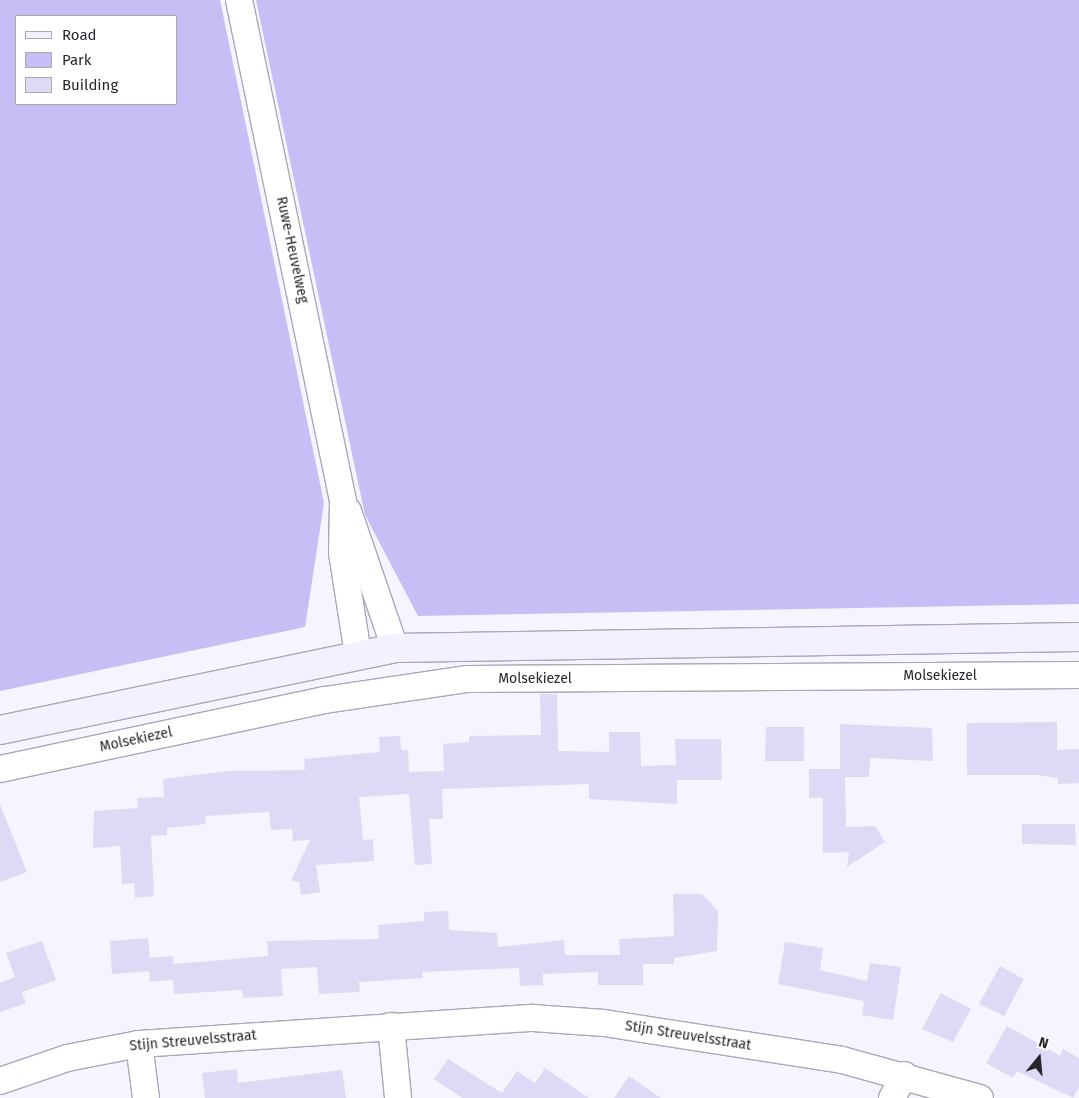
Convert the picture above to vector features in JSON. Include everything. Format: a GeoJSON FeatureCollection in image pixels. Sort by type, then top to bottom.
{"type":"FeatureCollection","features":[{"type":"Feature","properties":{"kind":"main road"},"geometry":{"type":"LineString","coordinates":[[0,730],[358,654],[395,648],[1079,637]]}},
{"type":"Feature","properties":{"kind":"street","name":"Ruwe-Heuvelweg"},"geometry":{"type":"LineString","coordinates":[[239,0],[343,501],[395,648]]}},
{"type":"Feature","properties":{"kind":"street","name":"Ruwe-Heuvelweg"},"geometry":{"type":"LineString","coordinates":[[343,501],[342,553],[358,654]]}},
{"type":"Feature","properties":{"kind":"street","name":"Molsekiezel"},"geometry":{"type":"LineString","coordinates":[[0,769],[326,700],[467,679],[1079,675]]}},
{"type":"Feature","properties":{"kind":"street","name":"Stijn Streuvelsstraat"},"geometry":{"type":"LineString","coordinates":[[0,1081],[67,1058],[139,1044],[533,1018],[604,1023],[842,1060],[904,1075],[980,1098]]}},
{"type":"Feature","properties":{"kind":"street"},"geometry":{"type":"LineString","coordinates":[[391,1026],[398,1098]]}},
{"type":"Feature","properties":{"kind":"street"},"geometry":{"type":"LineString","coordinates":[[139,1044],[146,1098]]}},
{"type":"Feature","properties":{"kind":"street"},"geometry":{"type":"LineString","coordinates":[[892,1098],[904,1075]]}},
{"type":"Feature","properties":{"kind":"green space"},"geometry":{"type":"Polygon","coordinates":[[[0,0],[220,0],[324,503],[305,627],[0,691],[0,0]]]}},
{"type":"Feature","properties":{"kind":"green space"},"geometry":{"type":"Polygon","coordinates":[[[256,0],[1079,0],[1079,604],[418,616],[365,515],[256,0]]]}},
{"type":"Feature","properties":{"kind":"building"},"geometry":{"type":"Polygon","coordinates":[[[540,694],[557,694],[558,751],[609,752],[609,732],[640,732],[641,766],[676,765],[675,739],[721,739],[722,780],[677,780],[677,804],[589,799],[589,784],[442,789],[443,819],[429,819],[432,864],[415,865],[409,794],[359,797],[363,840],[373,839],[374,861],[316,865],[320,892],[301,895],[299,882],[291,880],[310,840],[293,841],[292,829],[271,830],[269,812],[205,816],[206,824],[167,828],[167,835],[151,836],[154,896],[135,898],[134,883],[122,884],[120,846],[93,848],[94,811],[138,808],[137,798],[164,797],[163,779],[228,771],[305,770],[304,759],[380,752],[379,737],[400,736],[401,750],[408,750],[409,772],[444,771],[443,744],[469,742],[469,736],[541,735],[540,694]]]}},
{"type":"Feature","properties":{"kind":"building"},"geometry":{"type":"Polygon","coordinates":[[[1057,722],[1057,750],[1079,749],[1079,783],[1058,784],[1058,778],[1038,775],[967,775],[967,723],[1057,722]]]}},
{"type":"Feature","properties":{"kind":"building"},"geometry":{"type":"Polygon","coordinates":[[[840,724],[932,728],[933,761],[870,758],[869,777],[845,777],[846,827],[875,826],[885,842],[847,867],[849,852],[823,853],[823,798],[809,798],[809,769],[840,769],[840,724]]]}},
{"type":"Feature","properties":{"kind":"building"},"geometry":{"type":"Polygon","coordinates":[[[766,727],[804,727],[804,761],[765,761],[766,727]]]}},
{"type":"Feature","properties":{"kind":"building"},"geometry":{"type":"Polygon","coordinates":[[[0,804],[27,872],[0,882],[0,804]]]}},
{"type":"Feature","properties":{"kind":"building"},"geometry":{"type":"Polygon","coordinates":[[[1022,824],[1075,824],[1076,845],[1022,844],[1022,824]]]}},
{"type":"Feature","properties":{"kind":"building"},"geometry":{"type":"Polygon","coordinates":[[[673,894],[702,894],[718,911],[717,951],[674,958],[674,964],[643,964],[643,985],[598,985],[598,972],[543,974],[543,985],[520,986],[519,968],[422,972],[423,978],[359,982],[360,992],[319,994],[317,967],[281,969],[283,996],[243,998],[242,990],[174,994],[173,980],[150,982],[149,971],[112,974],[110,941],[148,938],[150,958],[173,956],[173,964],[212,961],[268,956],[267,941],[379,939],[378,925],[424,921],[424,912],[448,911],[449,930],[497,933],[498,947],[564,940],[565,955],[620,955],[619,939],[674,936],[673,894]]]}},
{"type":"Feature","properties":{"kind":"building"},"geometry":{"type":"Polygon","coordinates":[[[42,941],[56,980],[22,992],[26,1003],[0,1012],[0,983],[15,977],[6,953],[42,941]]]}},
{"type":"Feature","properties":{"kind":"building"},"geometry":{"type":"Polygon","coordinates":[[[785,942],[823,948],[820,970],[867,981],[870,963],[901,967],[893,1020],[862,1015],[864,1001],[778,984],[785,942]]]}},
{"type":"Feature","properties":{"kind":"building"},"geometry":{"type":"Polygon","coordinates":[[[1000,966],[1024,979],[1004,1016],[979,1004],[1000,966]]]}},
{"type":"Feature","properties":{"kind":"building"},"geometry":{"type":"Polygon","coordinates":[[[941,993],[971,1009],[953,1042],[922,1029],[941,993]]]}},
{"type":"Feature","properties":{"kind":"building"},"geometry":{"type":"Polygon","coordinates":[[[1007,1026],[1060,1056],[1063,1049],[1079,1058],[1079,1087],[1073,1098],[1017,1071],[1013,1078],[986,1063],[1007,1026]]]}},
{"type":"Feature","properties":{"kind":"building"},"geometry":{"type":"Polygon","coordinates":[[[448,1059],[502,1093],[517,1071],[535,1083],[545,1068],[589,1098],[462,1098],[434,1079],[448,1059]]]}},
{"type":"Feature","properties":{"kind":"building"},"geometry":{"type":"Polygon","coordinates":[[[237,1069],[238,1083],[342,1070],[346,1098],[205,1098],[202,1073],[237,1069]]]}},
{"type":"Feature","properties":{"kind":"building"},"geometry":{"type":"Polygon","coordinates":[[[629,1076],[661,1098],[614,1098],[629,1076]]]}}]}
